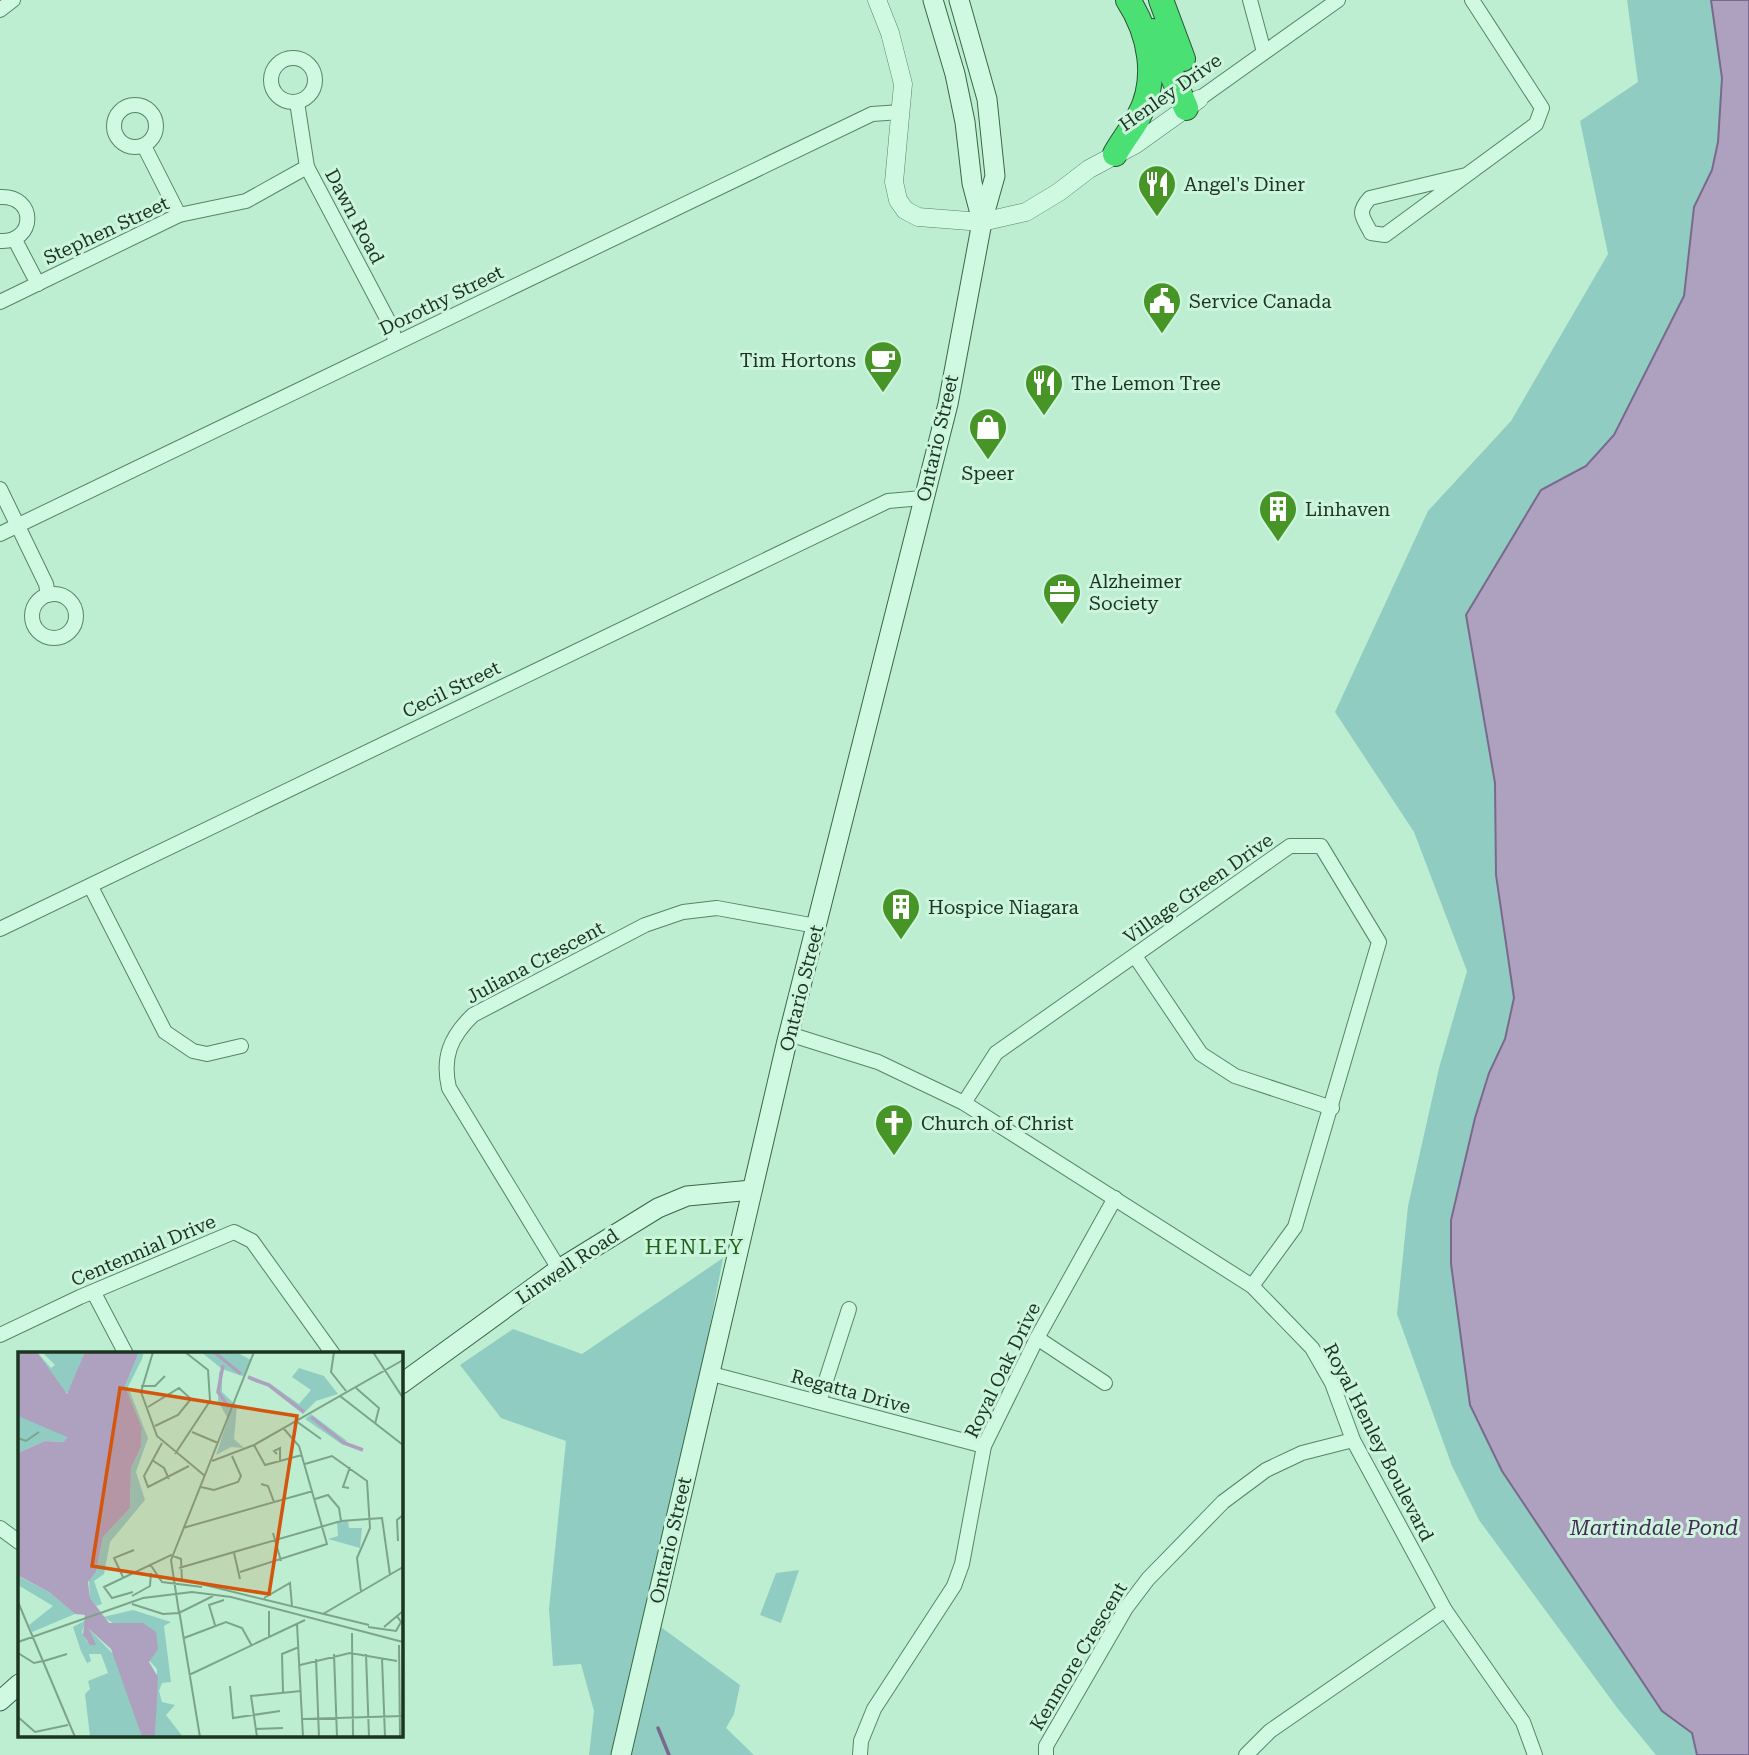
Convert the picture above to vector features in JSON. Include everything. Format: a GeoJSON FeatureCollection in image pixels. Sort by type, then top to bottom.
{"type":"FeatureCollection","features":[{"type":"Feature","properties":{"kind":"highway"},"geometry":{"type":"LineString","coordinates":[[1129,0],[1145,17],[1192,103]]}},
{"type":"Feature","properties":{"kind":"highway"},"geometry":{"type":"LineString","coordinates":[[1115,154],[1139,117],[1150,79],[1150,56],[1143,31],[1129,0]]}},
{"type":"Feature","properties":{"kind":"highway"},"geometry":{"type":"LineString","coordinates":[[1160,0],[1192,103]]}},
{"type":"Feature","properties":{"kind":"main road","name":"Ontario Street"},"geometry":{"type":"LineString","coordinates":[[933,0],[955,74],[965,122],[972,183],[982,222]]}},
{"type":"Feature","properties":{"kind":"main road","name":"Ontario Street"},"geometry":{"type":"LineString","coordinates":[[621,1755],[789,1034],[883,664],[922,498],[948,404],[982,222],[995,176],[987,99],[959,0]]}},
{"type":"Feature","properties":{"kind":"main road","name":"Linwell Road"},"geometry":{"type":"LineString","coordinates":[[402,1383],[559,1269],[658,1208],[687,1196],[752,1190]]}},
{"type":"Feature","properties":{"kind":"main road"},"geometry":{"type":"LineString","coordinates":[[0,1701],[18,1685]]}},
{"type":"Feature","properties":{"kind":"street"},"geometry":{"type":"LineString","coordinates":[[0,10],[13,0]]}},
{"type":"Feature","properties":{"kind":"street"},"geometry":{"type":"LineString","coordinates":[[877,0],[901,66],[904,84],[901,112]]}},
{"type":"Feature","properties":{"kind":"street"},"geometry":{"type":"LineString","coordinates":[[1250,0],[1264,52]]}},
{"type":"Feature","properties":{"kind":"street","name":"Henley Drive"},"geometry":{"type":"LineString","coordinates":[[901,112],[894,182],[898,200],[905,210],[918,217],[982,222],[1026,212],[1089,169],[1136,144],[1338,0]]}},
{"type":"Feature","properties":{"kind":"street"},"geometry":{"type":"LineString","coordinates":[[1466,175],[1370,198],[1362,206],[1361,214],[1371,233],[1385,235],[1536,124],[1542,108],[1472,0]]}},
{"type":"Feature","properties":{"kind":"street","name":"Dawn Road"},"geometry":{"type":"LineString","coordinates":[[296,102],[307,167],[391,326],[396,343]]}},
{"type":"Feature","properties":{"kind":"street","name":"Dorothy Street"},"geometry":{"type":"LineString","coordinates":[[0,534],[872,114],[901,112]]}},
{"type":"Feature","properties":{"kind":"street"},"geometry":{"type":"LineString","coordinates":[[144,146],[179,215]]}},
{"type":"Feature","properties":{"kind":"street","name":"Stephen Street"},"geometry":{"type":"LineString","coordinates":[[0,302],[179,215],[246,201],[307,167]]}},
{"type":"Feature","properties":{"kind":"street"},"geometry":{"type":"LineString","coordinates":[[0,197],[15,198],[25,209],[25,230],[7,240],[38,284]]}},
{"type":"Feature","properties":{"kind":"street"},"geometry":{"type":"LineString","coordinates":[[0,489],[46,584],[48,595]]}},
{"type":"Feature","properties":{"kind":"street","name":"Cecil Street"},"geometry":{"type":"LineString","coordinates":[[0,929],[888,501],[922,498]]}},
{"type":"Feature","properties":{"kind":"street","name":"Village Green Drive"},"geometry":{"type":"LineString","coordinates":[[964,1103],[996,1053],[1290,846],[1321,846],[1380,942],[1295,1227],[1252,1286]]}},
{"type":"Feature","properties":{"kind":"street"},"geometry":{"type":"LineString","coordinates":[[91,887],[165,1032],[193,1051],[207,1055],[241,1045]]}},
{"type":"Feature","properties":{"kind":"street","name":"Juliana Crescent"},"geometry":{"type":"LineString","coordinates":[[559,1269],[449,1088],[445,1068],[447,1056],[462,1026],[473,1015],[645,925],[683,912],[717,908],[816,926]]}},
{"type":"Feature","properties":{"kind":"street"},"geometry":{"type":"LineString","coordinates":[[1135,956],[1201,1054],[1235,1076],[1332,1108]]}},
{"type":"Feature","properties":{"kind":"street","name":"Royal Henley Boulevard"},"geometry":{"type":"LineString","coordinates":[[789,1034],[878,1062],[964,1103],[1252,1286],[1312,1348],[1332,1383],[1353,1440],[1445,1610],[1523,1723],[1535,1755]]}},
{"type":"Feature","properties":{"kind":"street","name":"Royal Oak Drive"},"geometry":{"type":"LineString","coordinates":[[860,1755],[861,1741],[874,1709],[954,1586],[962,1564],[984,1446],[1037,1338],[1115,1198]]}},
{"type":"Feature","properties":{"kind":"street","name":"Centennial Drive"},"geometry":{"type":"LineString","coordinates":[[0,1335],[234,1232],[252,1241],[331,1352]]}},
{"type":"Feature","properties":{"kind":"street"},"geometry":{"type":"LineString","coordinates":[[94,1293],[125,1352]]}},
{"type":"Feature","properties":{"kind":"street"},"geometry":{"type":"LineString","coordinates":[[819,1402],[849,1308]]}},
{"type":"Feature","properties":{"kind":"street"},"geometry":{"type":"LineString","coordinates":[[1037,1338],[1105,1383]]}},
{"type":"Feature","properties":{"kind":"street","name":"Regatta Drive"},"geometry":{"type":"LineString","coordinates":[[708,1373],[984,1446]]}},
{"type":"Feature","properties":{"kind":"street","name":"Kenmore Crescent"},"geometry":{"type":"LineString","coordinates":[[1046,1755],[1046,1746],[1126,1608],[1148,1579],[1204,1521],[1223,1502],[1266,1470],[1302,1453],[1353,1440]]}},
{"type":"Feature","properties":{"kind":"street"},"geometry":{"type":"LineString","coordinates":[[0,1528],[18,1541]]}},
{"type":"Feature","properties":{"kind":"street"},"geometry":{"type":"LineString","coordinates":[[1246,1755],[1270,1731],[1445,1610]]}},
{"type":"Feature","properties":{"kind":"shaded area"},"geometry":{"type":"Polygon","coordinates":[[[1627,0],[1711,0],[1722,78],[1718,142],[1712,170],[1694,207],[1684,296],[1614,435],[1586,466],[1541,490],[1466,615],[1495,783],[1496,875],[1514,998],[1505,1039],[1489,1073],[1470,1406],[1502,1471],[1662,1711],[1692,1733],[1697,1755],[1656,1755],[1618,1709],[1479,1520],[1452,1466],[1397,1314],[1408,1206],[1439,1068],[1467,971],[1414,832],[1335,712],[1428,511],[1511,421],[1608,254],[1580,121],[1638,82],[1627,0]]]}},
{"type":"Feature","properties":{"kind":"shaded area"},"geometry":{"type":"Polygon","coordinates":[[[723,1258],[654,1622],[740,1685],[734,1714],[726,1728],[754,1755],[589,1755],[594,1711],[581,1664],[553,1666],[549,1609],[566,1441],[501,1418],[460,1365],[513,1329],[582,1354],[723,1258]]]}},
{"type":"Feature","properties":{"kind":"shaded area"},"geometry":{"type":"Polygon","coordinates":[[[799,1570],[781,1623],[760,1615],[776,1573],[799,1570]]]}},
{"type":"Feature","properties":{"kind":"water","name":"Martindale Pond"},"geometry":{"type":"Polygon","coordinates":[[[1711,0],[1749,0],[1749,1755],[1697,1755],[1692,1733],[1662,1711],[1502,1471],[1470,1405],[1451,1264],[1451,1220],[1475,1118],[1489,1073],[1505,1039],[1514,998],[1496,875],[1495,783],[1466,615],[1541,490],[1586,466],[1614,435],[1684,296],[1694,207],[1712,170],[1718,142],[1722,78],[1711,0]]]}},
{"type":"Feature","properties":{"kind":"waterway"},"geometry":{"type":"LineString","coordinates":[[658,1728],[669,1755]]}},
{"type":"Feature","properties":{"kind":"place","name":"Angel's Diner"},"geometry":{"type":"Point","coordinates":[1157,218]}},
{"type":"Feature","properties":{"kind":"place","name":"Service Canada"},"geometry":{"type":"Point","coordinates":[1162,335]}},
{"type":"Feature","properties":{"kind":"place","name":"Tim Hortons"},"geometry":{"type":"Point","coordinates":[883,394]}},
{"type":"Feature","properties":{"kind":"place","name":"The Lemon Tree"},"geometry":{"type":"Point","coordinates":[1044,417]}},
{"type":"Feature","properties":{"kind":"place","name":"Speer"},"geometry":{"type":"Point","coordinates":[988,461]}},
{"type":"Feature","properties":{"kind":"place","name":"Linhaven"},"geometry":{"type":"Point","coordinates":[1278,543]}},
{"type":"Feature","properties":{"kind":"place","name":"Alzheimer Society"},"geometry":{"type":"Point","coordinates":[1062,626]}},
{"type":"Feature","properties":{"kind":"place","name":"Hospice Niagara"},"geometry":{"type":"Point","coordinates":[901,941]}},
{"type":"Feature","properties":{"kind":"place","name":"Church of Christ"},"geometry":{"type":"Point","coordinates":[894,1157]}},
{"type":"Feature","properties":{"kind":"district","name":"HENLEY"},"geometry":{"type":"Point","coordinates":[695,1247]}}]}
